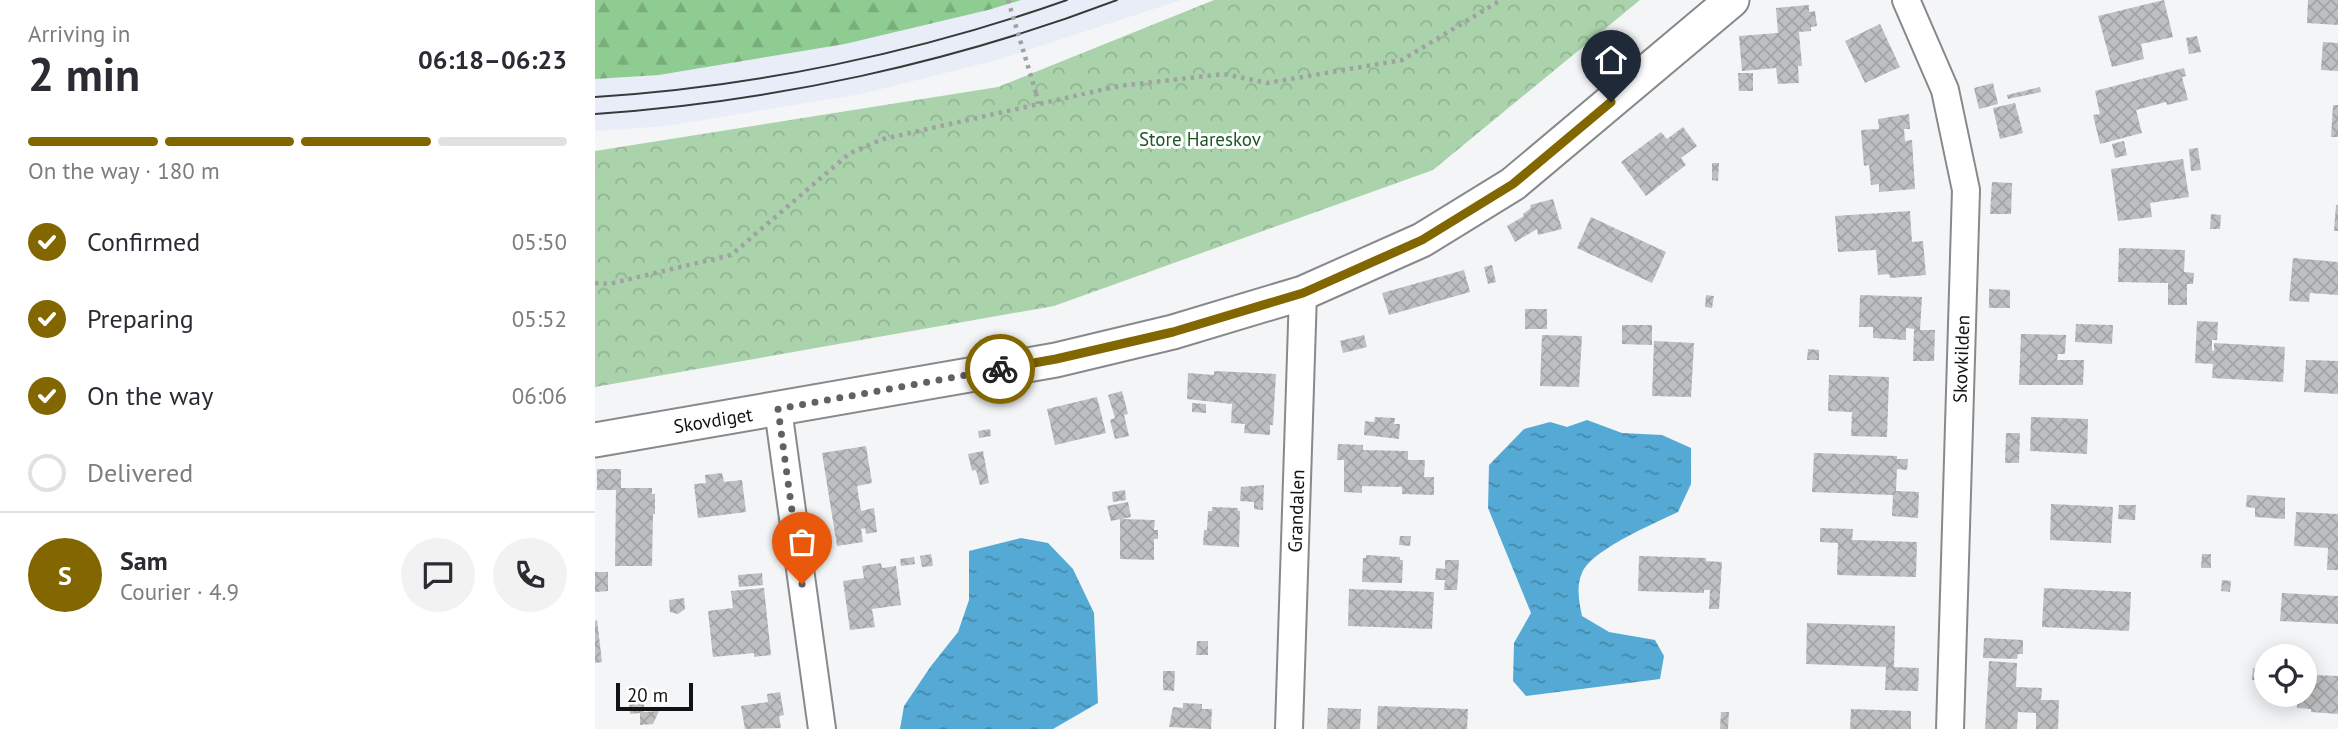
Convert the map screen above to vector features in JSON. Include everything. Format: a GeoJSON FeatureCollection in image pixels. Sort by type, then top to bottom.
{"type":"FeatureCollection","features":[{"type":"Feature","properties":{"kind":"street","name":"Skovdiget"},"geometry":{"type":"LineString","coordinates":[[595,440],[1056,359],[1173,332],[1303,293],[1422,240],[1513,184],[1732,0]]}},
{"type":"Feature","properties":{"kind":"street","name":"Skovkilden"},"geometry":{"type":"LineString","coordinates":[[1906,0],[1945,89],[1966,190],[1950,729]]}},
{"type":"Feature","properties":{"kind":"street","name":"Grandalen"},"geometry":{"type":"LineString","coordinates":[[1289,729],[1303,293]]}},
{"type":"Feature","properties":{"kind":"street"},"geometry":{"type":"LineString","coordinates":[[778,409],[822,729]]}},
{"type":"Feature","properties":{"kind":"path"},"geometry":{"type":"LineString","coordinates":[[1007,0],[1038,104]]}},
{"type":"Feature","properties":{"kind":"path"},"geometry":{"type":"LineString","coordinates":[[595,283],[609,284],[731,255],[830,168],[850,153],[872,144],[939,125],[1119,86],[1224,74],[1267,83],[1402,60],[1501,0]]}},
{"type":"Feature","properties":{"kind":"shaded area"},"geometry":{"type":"Polygon","coordinates":[[[1021,0],[1181,0],[1001,59],[861,94],[667,126],[595,131],[595,79],[659,75],[845,44],[1021,0]]]}},
{"type":"Feature","properties":{"kind":"green space"},"geometry":{"type":"Polygon","coordinates":[[[595,0],[1021,0],[845,44],[659,75],[595,79],[595,0]]]}},
{"type":"Feature","properties":{"kind":"green space","name":"Store Hareskov"},"geometry":{"type":"Polygon","coordinates":[[[1214,0],[1640,0],[1433,170],[1054,306],[595,387],[595,151],[998,87],[1214,0]]]}},
{"type":"Feature","properties":{"kind":"water"},"geometry":{"type":"Polygon","coordinates":[[[1587,420],[1622,433],[1662,435],[1691,448],[1691,484],[1678,512],[1610,546],[1588,564],[1579,583],[1582,616],[1609,632],[1655,640],[1664,656],[1660,679],[1526,696],[1513,681],[1514,643],[1531,613],[1488,508],[1489,465],[1524,429],[1550,422],[1567,427],[1587,420]]]}},
{"type":"Feature","properties":{"kind":"water"},"geometry":{"type":"Polygon","coordinates":[[[1021,538],[1048,543],[1073,569],[1094,613],[1098,703],[1053,729],[900,729],[904,706],[958,632],[969,600],[969,551],[1021,538]]]}},
{"type":"Feature","properties":{"kind":"building"},"geometry":{"type":"Polygon","coordinates":[[[2164,0],[2173,37],[2141,44],[2144,59],[2112,67],[2098,16],[2164,0]]]}},
{"type":"Feature","properties":{"kind":"building"},"geometry":{"type":"Polygon","coordinates":[[[2308,0],[2338,0],[2338,25],[2307,23],[2308,0]]]}},
{"type":"Feature","properties":{"kind":"building"},"geometry":{"type":"Polygon","coordinates":[[[1809,5],[1809,12],[1815,11],[1817,26],[1811,27],[1811,31],[1799,32],[1802,66],[1798,66],[1799,83],[1778,84],[1776,68],[1742,71],[1739,36],[1778,33],[1776,8],[1809,5]]]}},
{"type":"Feature","properties":{"kind":"building"},"geometry":{"type":"Polygon","coordinates":[[[1880,24],[1900,67],[1865,83],[1845,41],[1880,24]]]}},
{"type":"Feature","properties":{"kind":"building"},"geometry":{"type":"Polygon","coordinates":[[[2197,36],[2201,52],[2189,54],[2186,38],[2197,36]]]}},
{"type":"Feature","properties":{"kind":"building"},"geometry":{"type":"Polygon","coordinates":[[[2323,42],[2338,43],[2338,71],[2321,70],[2323,42]]]}},
{"type":"Feature","properties":{"kind":"building"},"geometry":{"type":"Polygon","coordinates":[[[2184,68],[2186,76],[2182,77],[2188,100],[2167,105],[2166,102],[2136,110],[2142,133],[2100,144],[2093,115],[2100,114],[2095,91],[2184,68]]]}},
{"type":"Feature","properties":{"kind":"building"},"geometry":{"type":"Polygon","coordinates":[[[1738,73],[1753,73],[1753,91],[1739,91],[1738,73]]]}},
{"type":"Feature","properties":{"kind":"building"},"geometry":{"type":"Polygon","coordinates":[[[1993,83],[1998,104],[1979,109],[1974,88],[1993,83]]]}},
{"type":"Feature","properties":{"kind":"building"},"geometry":{"type":"Polygon","coordinates":[[[2040,87],[2041,92],[2008,99],[2007,95],[2040,87]]]}},
{"type":"Feature","properties":{"kind":"building"},"geometry":{"type":"Polygon","coordinates":[[[2015,103],[2023,133],[2000,139],[1993,108],[2015,103]]]}},
{"type":"Feature","properties":{"kind":"building"},"geometry":{"type":"Polygon","coordinates":[[[2333,105],[2338,105],[2338,137],[2331,137],[2333,105]]]}},
{"type":"Feature","properties":{"kind":"building"},"geometry":{"type":"Polygon","coordinates":[[[1909,114],[1910,129],[1904,129],[1905,141],[1912,140],[1915,189],[1879,192],[1879,184],[1871,185],[1869,165],[1864,166],[1861,130],[1879,129],[1878,119],[1909,114]]]}},
{"type":"Feature","properties":{"kind":"building"},"geometry":{"type":"Polygon","coordinates":[[[1683,127],[1697,146],[1681,158],[1686,165],[1646,196],[1621,162],[1661,132],[1667,139],[1683,127]]]}},
{"type":"Feature","properties":{"kind":"building"},"geometry":{"type":"Polygon","coordinates":[[[2124,141],[2127,155],[2115,158],[2112,144],[2124,141]]]}},
{"type":"Feature","properties":{"kind":"building"},"geometry":{"type":"Polygon","coordinates":[[[2198,148],[2201,170],[2191,171],[2189,149],[2198,148]]]}},
{"type":"Feature","properties":{"kind":"building"},"geometry":{"type":"Polygon","coordinates":[[[2183,159],[2189,197],[2150,203],[2152,217],[2118,221],[2111,169],[2183,159]]]}},
{"type":"Feature","properties":{"kind":"building"},"geometry":{"type":"Polygon","coordinates":[[[1712,163],[1719,163],[1718,181],[1712,180],[1712,163]]]}},
{"type":"Feature","properties":{"kind":"building"},"geometry":{"type":"Polygon","coordinates":[[[1992,182],[2012,183],[2011,214],[1990,214],[1992,182]]]}},
{"type":"Feature","properties":{"kind":"building"},"geometry":{"type":"Polygon","coordinates":[[[1553,199],[1562,229],[1538,235],[1537,229],[1515,242],[1507,226],[1524,216],[1531,208],[1530,205],[1553,199]]]}},
{"type":"Feature","properties":{"kind":"building"},"geometry":{"type":"Polygon","coordinates":[[[2336,205],[2338,231],[2334,231],[2336,205]]]}},
{"type":"Feature","properties":{"kind":"building"},"geometry":{"type":"Polygon","coordinates":[[[1910,211],[1912,242],[1923,241],[1926,275],[1890,278],[1889,274],[1878,275],[1876,250],[1838,252],[1835,216],[1910,211]]]}},
{"type":"Feature","properties":{"kind":"building"},"geometry":{"type":"Polygon","coordinates":[[[2211,214],[2221,215],[2220,229],[2210,229],[2211,214]]]}},
{"type":"Feature","properties":{"kind":"building"},"geometry":{"type":"Polygon","coordinates":[[[1591,217],[1666,252],[1652,283],[1577,248],[1591,217]]]}},
{"type":"Feature","properties":{"kind":"building"},"geometry":{"type":"Polygon","coordinates":[[[2119,248],[2185,250],[2184,272],[2194,273],[2193,284],[2187,284],[2187,305],[2168,305],[2168,283],[2118,282],[2119,248]]]}},
{"type":"Feature","properties":{"kind":"building"},"geometry":{"type":"Polygon","coordinates":[[[2293,258],[2338,262],[2338,295],[2310,293],[2309,302],[2289,301],[2293,258]]]}},
{"type":"Feature","properties":{"kind":"building"},"geometry":{"type":"Polygon","coordinates":[[[1492,265],[1496,282],[1488,284],[1484,267],[1492,265]]]}},
{"type":"Feature","properties":{"kind":"building"},"geometry":{"type":"Polygon","coordinates":[[[1464,270],[1470,292],[1389,315],[1382,293],[1464,270]]]}},
{"type":"Feature","properties":{"kind":"building"},"geometry":{"type":"Polygon","coordinates":[[[1989,289],[2010,290],[2010,308],[1989,308],[1989,289]]]}},
{"type":"Feature","properties":{"kind":"building"},"geometry":{"type":"Polygon","coordinates":[[[1706,295],[1714,296],[1712,308],[1705,307],[1706,295]]]}},
{"type":"Feature","properties":{"kind":"building"},"geometry":{"type":"Polygon","coordinates":[[[1860,295],[1922,297],[1920,330],[1935,330],[1934,361],[1913,361],[1914,329],[1906,328],[1906,340],[1873,338],[1873,327],[1859,327],[1860,295]]]}},
{"type":"Feature","properties":{"kind":"building"},"geometry":{"type":"Polygon","coordinates":[[[1525,309],[1547,309],[1547,329],[1525,329],[1525,309]]]}},
{"type":"Feature","properties":{"kind":"building"},"geometry":{"type":"Polygon","coordinates":[[[2197,321],[2218,322],[2217,340],[2212,340],[2212,351],[2214,343],[2285,347],[2283,382],[2212,378],[2213,364],[2195,363],[2197,321]]]}},
{"type":"Feature","properties":{"kind":"building"},"geometry":{"type":"Polygon","coordinates":[[[2076,324],[2113,325],[2112,344],[2075,342],[2076,324]]]}},
{"type":"Feature","properties":{"kind":"building"},"geometry":{"type":"Polygon","coordinates":[[[1622,325],[1652,325],[1652,345],[1622,344],[1622,325]]]}},
{"type":"Feature","properties":{"kind":"building"},"geometry":{"type":"Polygon","coordinates":[[[2021,334],[2066,335],[2065,354],[2058,354],[2057,360],[2084,360],[2083,385],[2019,385],[2021,334]]]}},
{"type":"Feature","properties":{"kind":"building"},"geometry":{"type":"Polygon","coordinates":[[[1364,335],[1367,347],[1343,353],[1340,341],[1364,335]]]}},
{"type":"Feature","properties":{"kind":"building"},"geometry":{"type":"Polygon","coordinates":[[[1542,335],[1582,336],[1579,387],[1540,386],[1542,335]]]}},
{"type":"Feature","properties":{"kind":"building"},"geometry":{"type":"Polygon","coordinates":[[[1654,341],[1694,343],[1691,397],[1652,396],[1654,341]]]}},
{"type":"Feature","properties":{"kind":"building"},"geometry":{"type":"Polygon","coordinates":[[[1808,349],[1819,350],[1819,360],[1807,360],[1808,349]]]}},
{"type":"Feature","properties":{"kind":"building"},"geometry":{"type":"Polygon","coordinates":[[[2306,360],[2338,361],[2338,394],[2304,392],[2306,360]]]}},
{"type":"Feature","properties":{"kind":"building"},"geometry":{"type":"Polygon","coordinates":[[[1214,371],[1276,374],[1270,435],[1244,433],[1245,424],[1231,423],[1232,404],[1187,399],[1188,373],[1214,375],[1214,371]]]}},
{"type":"Feature","properties":{"kind":"building"},"geometry":{"type":"Polygon","coordinates":[[[1829,375],[1889,377],[1887,437],[1851,436],[1852,412],[1828,411],[1829,375]]]}},
{"type":"Feature","properties":{"kind":"building"},"geometry":{"type":"Polygon","coordinates":[[[1122,391],[1128,414],[1124,415],[1129,436],[1115,439],[1110,420],[1115,418],[1108,395],[1122,391]]]}},
{"type":"Feature","properties":{"kind":"building"},"geometry":{"type":"Polygon","coordinates":[[[1097,397],[1106,433],[1055,445],[1047,409],[1097,397]]]}},
{"type":"Feature","properties":{"kind":"building"},"geometry":{"type":"Polygon","coordinates":[[[1192,403],[1206,404],[1206,413],[1192,412],[1192,403]]]}},
{"type":"Feature","properties":{"kind":"building"},"geometry":{"type":"Polygon","coordinates":[[[1375,417],[1395,418],[1394,424],[1400,424],[1399,439],[1364,435],[1365,421],[1374,422],[1375,417]]]}},
{"type":"Feature","properties":{"kind":"building"},"geometry":{"type":"Polygon","coordinates":[[[2031,417],[2088,419],[2087,454],[2030,451],[2031,417]]]}},
{"type":"Feature","properties":{"kind":"building"},"geometry":{"type":"Polygon","coordinates":[[[990,429],[991,436],[979,438],[978,431],[990,429]]]}},
{"type":"Feature","properties":{"kind":"building"},"geometry":{"type":"Polygon","coordinates":[[[2006,433],[2020,433],[2019,463],[2005,463],[2006,433]]]}},
{"type":"Feature","properties":{"kind":"building"},"geometry":{"type":"Polygon","coordinates":[[[1338,444],[1363,445],[1363,450],[1408,451],[1408,460],[1425,460],[1424,477],[1434,477],[1434,495],[1402,494],[1402,487],[1362,486],[1362,493],[1344,492],[1344,460],[1337,460],[1338,444]]]}},
{"type":"Feature","properties":{"kind":"building"},"geometry":{"type":"Polygon","coordinates":[[[866,446],[872,483],[857,486],[861,511],[874,508],[877,532],[866,534],[865,528],[861,529],[863,542],[837,546],[822,453],[866,446]]]}},
{"type":"Feature","properties":{"kind":"building"},"geometry":{"type":"Polygon","coordinates":[[[983,451],[989,483],[980,485],[976,470],[972,471],[968,454],[983,451]]]}},
{"type":"Feature","properties":{"kind":"building"},"geometry":{"type":"Polygon","coordinates":[[[1814,453],[1897,456],[1897,459],[1908,459],[1907,470],[1897,469],[1896,491],[1919,492],[1918,518],[1892,516],[1893,495],[1812,492],[1814,453]]]}},
{"type":"Feature","properties":{"kind":"building"},"geometry":{"type":"Polygon","coordinates":[[[597,469],[621,469],[621,488],[652,488],[652,494],[655,494],[655,514],[652,566],[615,566],[616,490],[597,490],[597,469]]]}},
{"type":"Feature","properties":{"kind":"building"},"geometry":{"type":"Polygon","coordinates":[[[722,473],[724,482],[742,480],[746,512],[698,518],[694,484],[706,483],[705,475],[722,473]]]}},
{"type":"Feature","properties":{"kind":"building"},"geometry":{"type":"Polygon","coordinates":[[[1264,485],[1263,510],[1254,509],[1254,502],[1240,501],[1241,487],[1264,485]]]}},
{"type":"Feature","properties":{"kind":"building"},"geometry":{"type":"Polygon","coordinates":[[[1125,490],[1126,500],[1113,502],[1112,492],[1125,490]]]}},
{"type":"Feature","properties":{"kind":"building"},"geometry":{"type":"Polygon","coordinates":[[[2247,495],[2285,498],[2285,519],[2255,517],[2255,508],[2246,507],[2247,495]]]}},
{"type":"Feature","properties":{"kind":"building"},"geometry":{"type":"Polygon","coordinates":[[[1128,502],[1131,517],[1111,521],[1107,506],[1128,502]]]}},
{"type":"Feature","properties":{"kind":"building"},"geometry":{"type":"Polygon","coordinates":[[[2051,504],[2113,507],[2111,543],[2050,540],[2051,504]]]}},
{"type":"Feature","properties":{"kind":"building"},"geometry":{"type":"Polygon","coordinates":[[[2119,505],[2136,505],[2135,520],[2118,519],[2119,505]]]}},
{"type":"Feature","properties":{"kind":"building"},"geometry":{"type":"Polygon","coordinates":[[[1212,507],[1238,508],[1239,547],[1203,545],[1208,511],[1212,511],[1212,507]]]}},
{"type":"Feature","properties":{"kind":"building"},"geometry":{"type":"Polygon","coordinates":[[[2296,512],[2338,514],[2338,570],[2327,570],[2328,548],[2294,546],[2296,512]]]}},
{"type":"Feature","properties":{"kind":"building"},"geometry":{"type":"Polygon","coordinates":[[[1120,519],[1155,520],[1154,530],[1158,530],[1158,539],[1154,539],[1154,560],[1120,559],[1120,519]]]}},
{"type":"Feature","properties":{"kind":"building"},"geometry":{"type":"Polygon","coordinates":[[[1820,528],[1853,529],[1852,540],[1917,542],[1916,577],[1837,575],[1838,543],[1820,542],[1820,528]]]}},
{"type":"Feature","properties":{"kind":"building"},"geometry":{"type":"Polygon","coordinates":[[[1400,536],[1411,536],[1410,546],[1399,545],[1400,536]]]}},
{"type":"Feature","properties":{"kind":"building"},"geometry":{"type":"Polygon","coordinates":[[[931,554],[933,566],[922,567],[920,556],[931,554]]]}},
{"type":"Feature","properties":{"kind":"building"},"geometry":{"type":"Polygon","coordinates":[[[2202,554],[2211,554],[2211,568],[2201,568],[2202,554]]]}},
{"type":"Feature","properties":{"kind":"building"},"geometry":{"type":"Polygon","coordinates":[[[1366,555],[1400,557],[1400,560],[1403,560],[1402,583],[1362,582],[1363,558],[1366,558],[1366,555]]]}},
{"type":"Feature","properties":{"kind":"building"},"geometry":{"type":"Polygon","coordinates":[[[1639,556],[1706,558],[1706,561],[1722,562],[1719,609],[1709,609],[1710,590],[1704,590],[1704,593],[1638,591],[1639,556]]]}},
{"type":"Feature","properties":{"kind":"building"},"geometry":{"type":"Polygon","coordinates":[[[914,557],[915,564],[901,566],[900,559],[914,557]]]}},
{"type":"Feature","properties":{"kind":"building"},"geometry":{"type":"Polygon","coordinates":[[[1445,560],[1459,560],[1457,590],[1444,590],[1445,580],[1435,580],[1436,568],[1445,569],[1445,560]]]}},
{"type":"Feature","properties":{"kind":"building"},"geometry":{"type":"Polygon","coordinates":[[[881,563],[882,568],[896,566],[901,605],[872,609],[875,627],[850,630],[843,581],[864,578],[862,566],[881,563]]]}},
{"type":"Feature","properties":{"kind":"building"},"geometry":{"type":"Polygon","coordinates":[[[595,572],[608,572],[608,591],[595,592],[595,572]]]}},
{"type":"Feature","properties":{"kind":"building"},"geometry":{"type":"Polygon","coordinates":[[[762,573],[763,585],[739,587],[738,575],[762,573]]]}},
{"type":"Feature","properties":{"kind":"building"},"geometry":{"type":"Polygon","coordinates":[[[2222,580],[2231,581],[2230,592],[2221,591],[2222,580]]]}},
{"type":"Feature","properties":{"kind":"building"},"geometry":{"type":"Polygon","coordinates":[[[764,588],[771,655],[754,657],[754,653],[713,657],[708,611],[733,608],[731,591],[764,588]]]}},
{"type":"Feature","properties":{"kind":"building"},"geometry":{"type":"Polygon","coordinates":[[[2044,588],[2131,592],[2129,631],[2042,627],[2044,588]]]}},
{"type":"Feature","properties":{"kind":"building"},"geometry":{"type":"Polygon","coordinates":[[[1349,589],[1434,592],[1432,629],[1348,626],[1349,589]]]}},
{"type":"Feature","properties":{"kind":"building"},"geometry":{"type":"Polygon","coordinates":[[[2282,593],[2338,596],[2338,624],[2280,621],[2282,593]]]}},
{"type":"Feature","properties":{"kind":"building"},"geometry":{"type":"Polygon","coordinates":[[[684,598],[685,609],[678,614],[670,612],[669,600],[684,598]]]}},
{"type":"Feature","properties":{"kind":"building"},"geometry":{"type":"Polygon","coordinates":[[[597,620],[602,662],[595,663],[595,621],[597,620]]]}},
{"type":"Feature","properties":{"kind":"building"},"geometry":{"type":"Polygon","coordinates":[[[1807,623],[1895,626],[1894,667],[1919,668],[1918,691],[1885,690],[1886,667],[1806,664],[1807,623]]]}},
{"type":"Feature","properties":{"kind":"building"},"geometry":{"type":"Polygon","coordinates":[[[1984,638],[2023,640],[2023,654],[2018,654],[2017,659],[1983,658],[1984,638]]]}},
{"type":"Feature","properties":{"kind":"building"},"geometry":{"type":"Polygon","coordinates":[[[1197,641],[1208,641],[1208,655],[1196,655],[1197,641]]]}},
{"type":"Feature","properties":{"kind":"building"},"geometry":{"type":"Polygon","coordinates":[[[1989,661],[2017,663],[2016,687],[2042,688],[2041,700],[2059,700],[2058,729],[2036,729],[2036,713],[2018,712],[2017,729],[1985,729],[1989,661]]]}},
{"type":"Feature","properties":{"kind":"building"},"geometry":{"type":"Polygon","coordinates":[[[1163,671],[1175,671],[1174,691],[1163,690],[1163,671]]]}},
{"type":"Feature","properties":{"kind":"building"},"geometry":{"type":"Polygon","coordinates":[[[2317,675],[2338,676],[2338,714],[2297,708],[2317,707],[2317,675]]]}},
{"type":"Feature","properties":{"kind":"building"},"geometry":{"type":"Polygon","coordinates":[[[780,692],[784,715],[779,716],[781,728],[745,729],[741,706],[768,702],[767,694],[780,692]]]}},
{"type":"Feature","properties":{"kind":"building"},"geometry":{"type":"Polygon","coordinates":[[[644,703],[644,712],[659,711],[653,724],[640,725],[640,713],[630,714],[629,704],[644,703]]]}},
{"type":"Feature","properties":{"kind":"building"},"geometry":{"type":"Polygon","coordinates":[[[1183,703],[1202,704],[1202,709],[1212,709],[1211,729],[1169,727],[1173,707],[1183,708],[1183,703]]]}},
{"type":"Feature","properties":{"kind":"building"},"geometry":{"type":"Polygon","coordinates":[[[1378,706],[1468,709],[1467,729],[1377,729],[1378,706]]]}},
{"type":"Feature","properties":{"kind":"building"},"geometry":{"type":"Polygon","coordinates":[[[1328,708],[1361,709],[1360,729],[1327,729],[1328,708]]]}},
{"type":"Feature","properties":{"kind":"building"},"geometry":{"type":"Polygon","coordinates":[[[1851,709],[1911,711],[1911,729],[1850,729],[1851,709]]]}},
{"type":"Feature","properties":{"kind":"building"},"geometry":{"type":"Polygon","coordinates":[[[1721,712],[1729,712],[1728,729],[1720,729],[1721,712]]]}},
{"type":"Feature","properties":{"kind":"tram line"},"geometry":{"type":"LineString","coordinates":[[595,97],[715,85],[835,65],[952,36],[1067,0]]}},
{"type":"Feature","properties":{"kind":"tram line"},"geometry":{"type":"LineString","coordinates":[[595,114],[728,100],[861,76],[991,43],[1117,0]]}},
{"type":"Feature","properties":{"kind":"way so far"},"geometry":{"type":"LineString","coordinates":[[802,584],[778,409],[1000,369]]}},
{"type":"Feature","properties":{"kind":"route"},"geometry":{"type":"LineString","coordinates":[[1000,369],[1173,332],[1303,293],[1422,240],[1513,184],[1611,102]]}}]}
